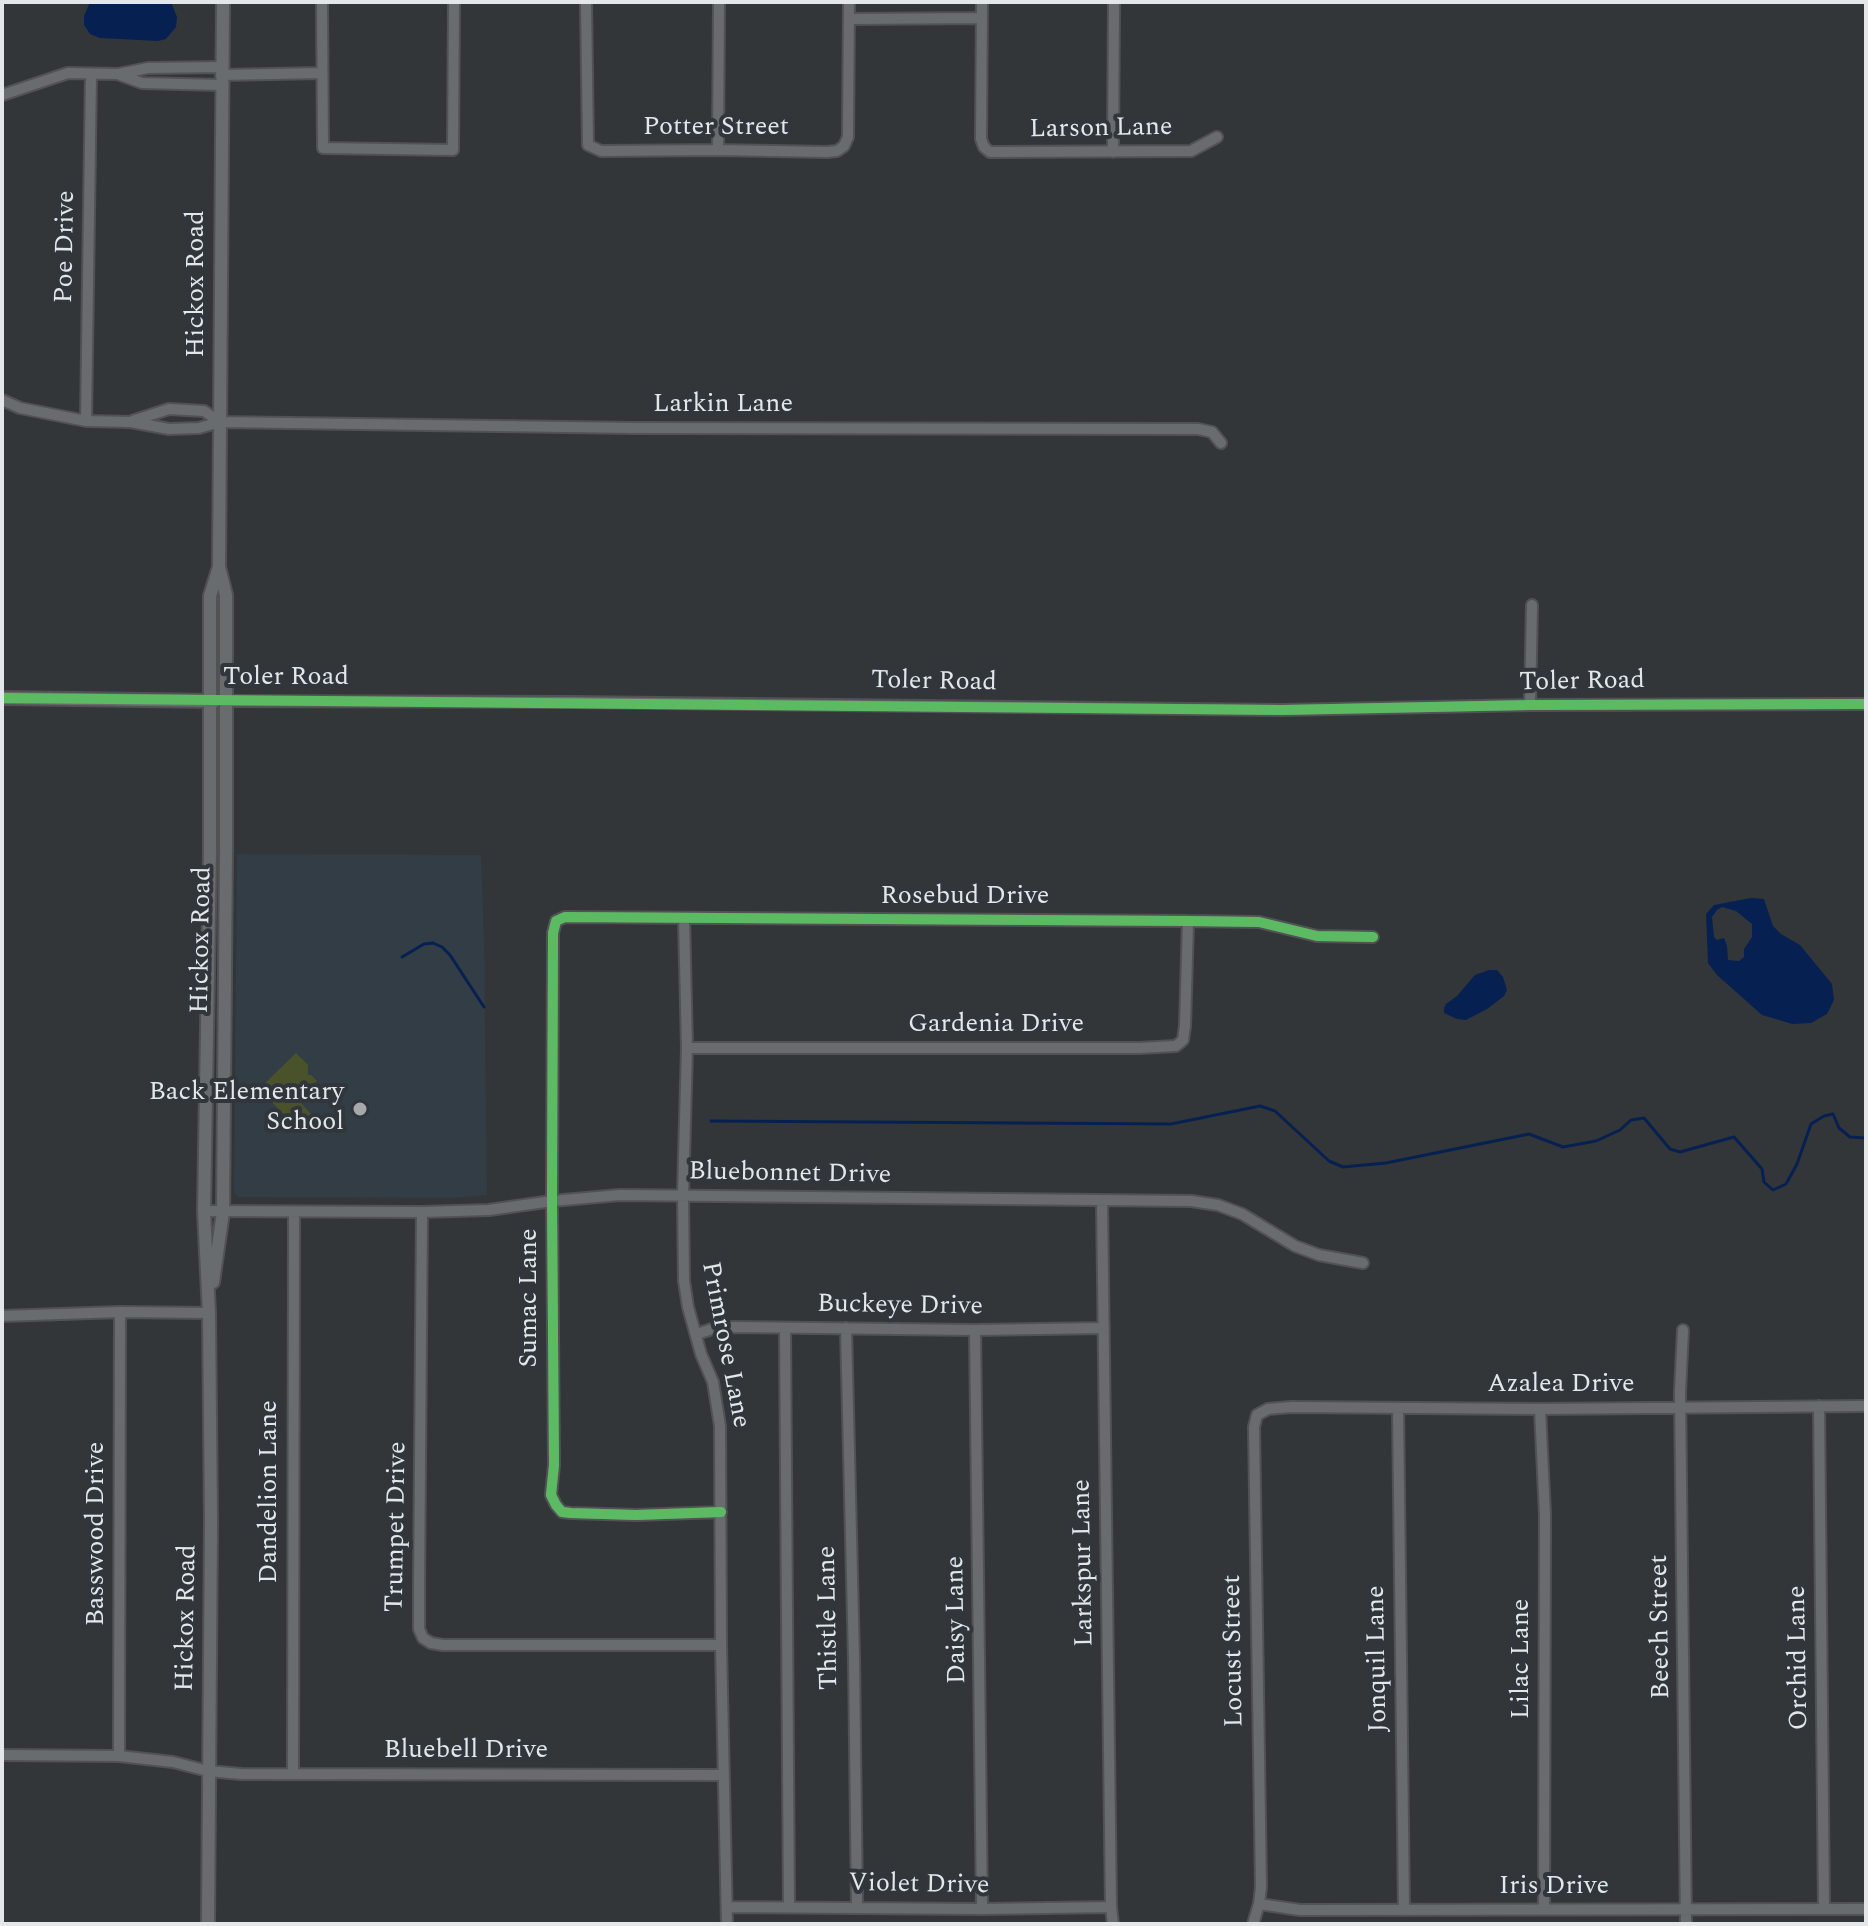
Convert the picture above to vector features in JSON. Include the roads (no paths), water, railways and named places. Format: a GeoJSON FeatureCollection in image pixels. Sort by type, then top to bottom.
{"type":"FeatureCollection","features":[{"type":"Feature","properties":{"kind":"street","name":"Hickox Road"},"geometry":{"type":"LineString","coordinates":[[209,1313],[223,1212],[226,595],[219,567],[223,2]]}},
{"type":"Feature","properties":{"kind":"street"},"geometry":{"type":"LineString","coordinates":[[322,2],[323,148],[453,150],[454,2]]}},
{"type":"Feature","properties":{"kind":"street","name":"Potter Street"},"geometry":{"type":"LineString","coordinates":[[586,2],[588,145],[601,151],[837,151],[844,146],[849,128],[849,19]]}},
{"type":"Feature","properties":{"kind":"street"},"geometry":{"type":"LineString","coordinates":[[718,150],[719,2]]}},
{"type":"Feature","properties":{"kind":"street"},"geometry":{"type":"LineString","coordinates":[[849,2],[849,19],[981,18],[982,2]]}},
{"type":"Feature","properties":{"kind":"street"},"geometry":{"type":"LineString","coordinates":[[1113,152],[1114,2]]}},
{"type":"Feature","properties":{"kind":"street","name":"Larson Lane"},"geometry":{"type":"LineString","coordinates":[[981,18],[980,131],[984,147],[990,152],[1191,151],[1217,137]]}},
{"type":"Feature","properties":{"kind":"street"},"geometry":{"type":"LineString","coordinates":[[2,95],[68,73],[118,74],[148,68],[221,75]]}},
{"type":"Feature","properties":{"kind":"street"},"geometry":{"type":"LineString","coordinates":[[118,74],[142,83],[221,75],[322,73]]}},
{"type":"Feature","properties":{"kind":"street","name":"Poe Drive"},"geometry":{"type":"LineString","coordinates":[[86,421],[91,74]]}},
{"type":"Feature","properties":{"kind":"street"},"geometry":{"type":"LineString","coordinates":[[2,400],[20,408],[86,421],[131,422],[169,429],[199,428],[220,422]]}},
{"type":"Feature","properties":{"kind":"street"},"geometry":{"type":"LineString","coordinates":[[131,422],[169,409],[204,411],[220,422]]}},
{"type":"Feature","properties":{"kind":"street","name":"Larkin Lane"},"geometry":{"type":"LineString","coordinates":[[220,422],[634,428],[1198,429],[1212,432],[1221,443]]}},
{"type":"Feature","properties":{"kind":"street","name":"Hickox Road"},"geometry":{"type":"LineString","coordinates":[[208,1924],[211,1522],[209,1313],[204,1211],[210,596],[219,567]]}},
{"type":"Feature","properties":{"kind":"street"},"geometry":{"type":"LineString","coordinates":[[1530,705],[1532,605]]}},
{"type":"Feature","properties":{"kind":"street","name":"Toler Road"},"geometry":{"type":"LineString","coordinates":[[2,698],[1282,710],[1530,705],[1866,704]]}},
{"type":"Feature","properties":{"kind":"street","name":"Rosebud Drive"},"geometry":{"type":"LineString","coordinates":[[556,921],[565,917],[1259,922],[1317,936],[1373,937]]}},
{"type":"Feature","properties":{"kind":"street","name":"Primrose Lane"},"geometry":{"type":"LineString","coordinates":[[684,918],[687,1048],[684,1281],[701,1354],[713,1382],[720,1426],[727,1924]]}},
{"type":"Feature","properties":{"kind":"street","name":"Sumac Lane"},"geometry":{"type":"LineString","coordinates":[[556,921],[553,933],[554,1465],[551,1495],[562,1512],[571,1513],[636,1515],[721,1512]]}},
{"type":"Feature","properties":{"kind":"street","name":"Gardenia Drive"},"geometry":{"type":"LineString","coordinates":[[687,1048],[1169,1048],[1183,1040],[1188,921]]}},
{"type":"Feature","properties":{"kind":"street"},"geometry":{"type":"LineString","coordinates":[[208,954],[225,954]]}},
{"type":"Feature","properties":{"kind":"street"},"geometry":{"type":"LineString","coordinates":[[208,980],[212,987],[210,1075],[224,1086]]}},
{"type":"Feature","properties":{"kind":"street","name":"Bluebonnet Drive"},"geometry":{"type":"LineString","coordinates":[[204,1211],[489,1210],[620,1195],[1191,1201],[1218,1205],[1242,1214],[1295,1246],[1319,1255],[1363,1263]]}},
{"type":"Feature","properties":{"kind":"street","name":"Larkspur Lane"},"geometry":{"type":"LineString","coordinates":[[1102,1201],[1113,1924]]}},
{"type":"Feature","properties":{"kind":"street","name":"Dandelion Lane"},"geometry":{"type":"LineString","coordinates":[[293,1773],[294,1212]]}},
{"type":"Feature","properties":{"kind":"street","name":"Trumpet Drive"},"geometry":{"type":"LineString","coordinates":[[422,1212],[419,1629],[423,1638],[443,1645],[721,1645]]}},
{"type":"Feature","properties":{"kind":"street","name":"Basswood Drive"},"geometry":{"type":"LineString","coordinates":[[119,1756],[120,1312]]}},
{"type":"Feature","properties":{"kind":"street"},"geometry":{"type":"LineString","coordinates":[[2,1316],[209,1313]]}},
{"type":"Feature","properties":{"kind":"street","name":"Buckeye Drive"},"geometry":{"type":"LineString","coordinates":[[697,1334],[715,1328],[1104,1328]]}},
{"type":"Feature","properties":{"kind":"street"},"geometry":{"type":"LineString","coordinates":[[785,1328],[789,1907]]}},
{"type":"Feature","properties":{"kind":"street","name":"Thistle Lane"},"geometry":{"type":"LineString","coordinates":[[846,1328],[857,1907]]}},
{"type":"Feature","properties":{"kind":"street","name":"Daisy Lane"},"geometry":{"type":"LineString","coordinates":[[975,1330],[982,1909]]}},
{"type":"Feature","properties":{"kind":"street","name":"Beech Street"},"geometry":{"type":"LineString","coordinates":[[1683,1330],[1680,1392],[1686,1924]]}},
{"type":"Feature","properties":{"kind":"street","name":"Orchid Lane"},"geometry":{"type":"LineString","coordinates":[[1819,1406],[1824,1909]]}},
{"type":"Feature","properties":{"kind":"street","name":"Azalea Drive"},"geometry":{"type":"LineString","coordinates":[[1257,1415],[1268,1409],[1291,1407],[1540,1409],[1866,1406]]}},
{"type":"Feature","properties":{"kind":"street","name":"Jonquil Lane"},"geometry":{"type":"LineString","coordinates":[[1398,1408],[1404,1910]]}},
{"type":"Feature","properties":{"kind":"street","name":"Lilac Lane"},"geometry":{"type":"LineString","coordinates":[[1540,1409],[1545,1515],[1544,1909]]}},
{"type":"Feature","properties":{"kind":"street","name":"Locust Street"},"geometry":{"type":"LineString","coordinates":[[1257,1415],[1254,1427],[1259,1904]]}},
{"type":"Feature","properties":{"kind":"street","name":"Bluebell Drive"},"geometry":{"type":"LineString","coordinates":[[2,1755],[119,1756],[241,1774],[723,1775]]}},
{"type":"Feature","properties":{"kind":"street"},"geometry":{"type":"LineString","coordinates":[[1253,1924],[1259,1904]]}},
{"type":"Feature","properties":{"kind":"street","name":"Iris Drive"},"geometry":{"type":"LineString","coordinates":[[1259,1904],[1300,1910],[1866,1909]]}},
{"type":"Feature","properties":{"kind":"street","name":"Violet Drive"},"geometry":{"type":"LineString","coordinates":[[727,1907],[1111,1907]]}},
{"type":"Feature","properties":{"kind":"water"},"geometry":{"type":"Polygon","coordinates":[[[90,2],[171,2],[177,17],[176,27],[166,39],[158,41],[100,38],[90,34],[84,25],[90,2]]]}},
{"type":"Feature","properties":{"kind":"water"},"geometry":{"type":"Polygon","coordinates":[[[1751,898],[1764,899],[1773,926],[1800,945],[1832,984],[1834,1000],[1827,1014],[1811,1023],[1792,1024],[1762,1015],[1717,975],[1708,963],[1706,914],[1714,905],[1751,898]],[[1722,907],[1712,917],[1714,937],[1717,940],[1724,938],[1728,960],[1739,961],[1744,957],[1744,949],[1752,937],[1752,924],[1736,911],[1722,907]]]}},
{"type":"Feature","properties":{"kind":"water"},"geometry":{"type":"Polygon","coordinates":[[[1497,970],[1503,977],[1507,990],[1504,996],[1466,1020],[1444,1013],[1446,1004],[1475,975],[1497,970]]]}},
{"type":"Feature","properties":{"kind":"waterway"},"geometry":{"type":"LineString","coordinates":[[402,957],[424,944],[433,943],[442,947],[484,1007]]}},
{"type":"Feature","properties":{"kind":"waterway"},"geometry":{"type":"LineString","coordinates":[[711,1121],[1171,1124],[1260,1106],[1275,1111],[1329,1161],[1343,1167],[1386,1163],[1529,1134],[1563,1147],[1596,1141],[1620,1130],[1631,1120],[1644,1118],[1670,1149],[1680,1152],[1734,1137],[1762,1169],[1764,1182],[1773,1190],[1786,1184],[1797,1164],[1811,1124],[1824,1116],[1833,1114],[1839,1128],[1850,1137],[1866,1138]]}},
{"type":"Feature","properties":{"kind":"place","name":"Back Elementary School"},"geometry":{"type":"Point","coordinates":[360,1109]}}]}
